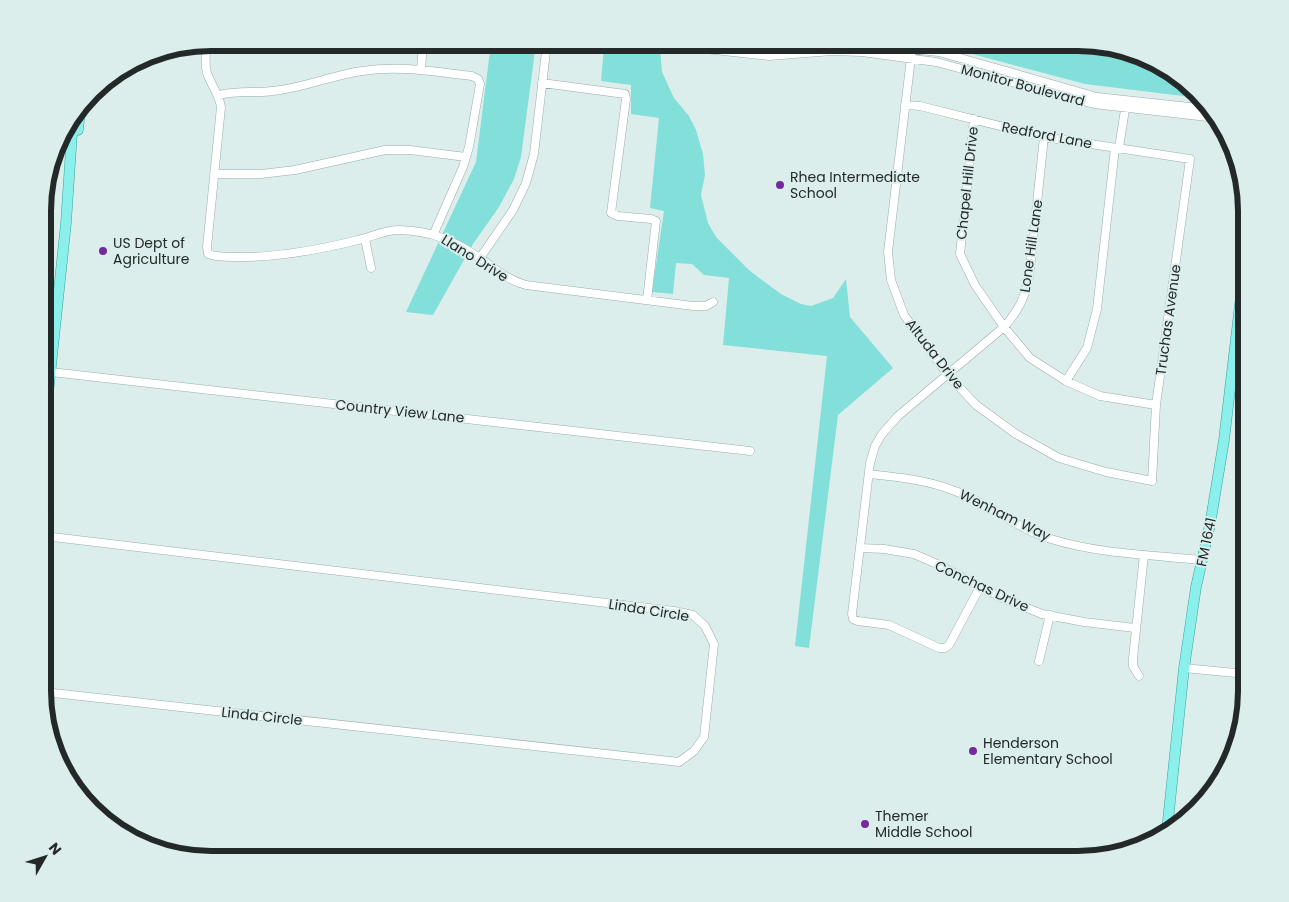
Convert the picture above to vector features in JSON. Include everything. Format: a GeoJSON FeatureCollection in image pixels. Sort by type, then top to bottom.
{"type":"FeatureCollection","features":[{"type":"Feature","properties":{"kind":"main road"},"geometry":{"type":"LineString","coordinates":[[51,359],[70,175],[78,121]]}},
{"type":"Feature","properties":{"kind":"main road"},"geometry":{"type":"LineString","coordinates":[[70,175],[72,133]]}},
{"type":"Feature","properties":{"kind":"main road","name":"FM 1641"},"geometry":{"type":"LineString","coordinates":[[1168,823],[1184,668],[1196,587],[1210,525],[1237,348]]}},
{"type":"Feature","properties":{"kind":"street"},"geometry":{"type":"LineString","coordinates":[[207,51],[206,67],[219,95],[221,116],[214,174],[261,174],[295,170],[385,150],[410,150],[466,157]]}},
{"type":"Feature","properties":{"kind":"street"},"geometry":{"type":"LineString","coordinates":[[421,70],[422,51]]}},
{"type":"Feature","properties":{"kind":"street"},"geometry":{"type":"LineString","coordinates":[[480,258],[513,210],[526,183],[534,154],[546,51]]}},
{"type":"Feature","properties":{"kind":"street","name":"Monitor Boulevard"},"geometry":{"type":"LineString","coordinates":[[729,52],[769,56],[823,52]]}},
{"type":"Feature","properties":{"kind":"street","name":"Monitor Boulevard"},"geometry":{"type":"LineString","coordinates":[[854,52],[936,62],[1094,104],[1200,109]]}},
{"type":"Feature","properties":{"kind":"street","name":"Altuda Drive"},"geometry":{"type":"LineString","coordinates":[[912,52],[889,241],[889,271],[904,316],[948,375],[976,405],[1016,434],[1059,458],[1106,472],[1152,481]]}},
{"type":"Feature","properties":{"kind":"street","name":"Monitor Boulevard"},"geometry":{"type":"LineString","coordinates":[[937,52],[1125,104],[1207,117]]}},
{"type":"Feature","properties":{"kind":"street"},"geometry":{"type":"LineString","coordinates":[[219,95],[278,91],[349,73],[374,69],[421,70],[472,76],[478,79],[480,84],[466,157],[434,233]]}},
{"type":"Feature","properties":{"kind":"street"},"geometry":{"type":"LineString","coordinates":[[542,83],[625,94],[626,99],[611,213],[618,216],[656,221],[647,300]]}},
{"type":"Feature","properties":{"kind":"street"},"geometry":{"type":"LineString","coordinates":[[1066,381],[1087,348],[1097,309],[1117,148],[1125,104]]}},
{"type":"Feature","properties":{"kind":"street","name":"Redford Lane"},"geometry":{"type":"LineString","coordinates":[[905,105],[920,106],[1044,137],[1190,159]]}},
{"type":"Feature","properties":{"kind":"street","name":"Chapel Hill Drive"},"geometry":{"type":"LineString","coordinates":[[974,119],[960,254],[975,286],[1004,327],[1030,358],[1066,381],[1100,396],[1156,405]]}},
{"type":"Feature","properties":{"kind":"street","name":"Lone Hill Lane"},"geometry":{"type":"LineString","coordinates":[[980,587],[949,645],[945,648],[940,648],[890,625],[853,619],[870,463],[875,446],[882,434],[898,416],[1004,327],[1014,316],[1023,301],[1029,278],[1044,137]]}},
{"type":"Feature","properties":{"kind":"street","name":"Truchas Avenue"},"geometry":{"type":"LineString","coordinates":[[1152,481],[1156,405],[1190,159]]}},
{"type":"Feature","properties":{"kind":"street","name":"Llano Drive"},"geometry":{"type":"LineString","coordinates":[[214,174],[207,247],[208,254],[215,257],[260,257],[315,249],[365,239],[390,230],[434,233],[480,258],[514,282],[526,285],[693,306],[706,306],[713,302]]}},
{"type":"Feature","properties":{"kind":"street"},"geometry":{"type":"LineString","coordinates":[[365,239],[371,268]]}},
{"type":"Feature","properties":{"kind":"street","name":"Country View Lane"},"geometry":{"type":"LineString","coordinates":[[51,372],[750,451]]}},
{"type":"Feature","properties":{"kind":"street","name":"Wenham Way"},"geometry":{"type":"LineString","coordinates":[[869,474],[930,482],[957,491],[1001,516],[1049,539],[1079,546],[1144,555],[1202,560]]}},
{"type":"Feature","properties":{"kind":"street","name":"Linda Circle"},"geometry":{"type":"LineString","coordinates":[[52,537],[674,611],[693,615],[705,626],[714,644],[704,737],[694,751],[679,762],[52,693]]}},
{"type":"Feature","properties":{"kind":"street","name":"Conchas Drive"},"geometry":{"type":"LineString","coordinates":[[860,548],[884,549],[914,554],[1000,597],[1042,614],[1084,622],[1135,628]]}},
{"type":"Feature","properties":{"kind":"street"},"geometry":{"type":"LineString","coordinates":[[1139,676],[1133,666],[1135,628],[1144,555]]}},
{"type":"Feature","properties":{"kind":"street"},"geometry":{"type":"LineString","coordinates":[[1039,661],[1050,615]]}},
{"type":"Feature","properties":{"kind":"street"},"geometry":{"type":"LineString","coordinates":[[1184,668],[1237,673]]}},
{"type":"Feature","properties":{"kind":"shaded area"},"geometry":{"type":"Polygon","coordinates":[[[490,51],[535,51],[521,157],[514,179],[499,207],[473,244],[433,315],[406,312],[476,162],[490,51]]]}},
{"type":"Feature","properties":{"kind":"shaded area"},"geometry":{"type":"Polygon","coordinates":[[[604,51],[660,52],[662,72],[674,98],[689,116],[696,130],[703,154],[705,175],[701,195],[708,223],[716,237],[750,271],[781,294],[801,304],[811,306],[833,298],[846,279],[850,317],[893,368],[838,415],[809,648],[795,646],[827,356],[723,345],[729,278],[704,275],[692,264],[676,263],[673,294],[652,292],[664,211],[650,208],[659,118],[631,114],[631,85],[601,81],[604,51]]]}},
{"type":"Feature","properties":{"kind":"shaded area"},"geometry":{"type":"Polygon","coordinates":[[[964,52],[1088,52],[1109,54],[1139,63],[1158,73],[1190,97],[1085,84],[964,52]]]}},
{"type":"Feature","properties":{"kind":"place","name":"Rhea Intermediate School"},"geometry":{"type":"Point","coordinates":[780,185]}},
{"type":"Feature","properties":{"kind":"place","name":"US Dept of Agriculture"},"geometry":{"type":"Point","coordinates":[103,251]}},
{"type":"Feature","properties":{"kind":"place","name":"Henderson Elementary School"},"geometry":{"type":"Point","coordinates":[973,751]}},
{"type":"Feature","properties":{"kind":"place","name":"Themer Middle School"},"geometry":{"type":"Point","coordinates":[865,824]}}]}
